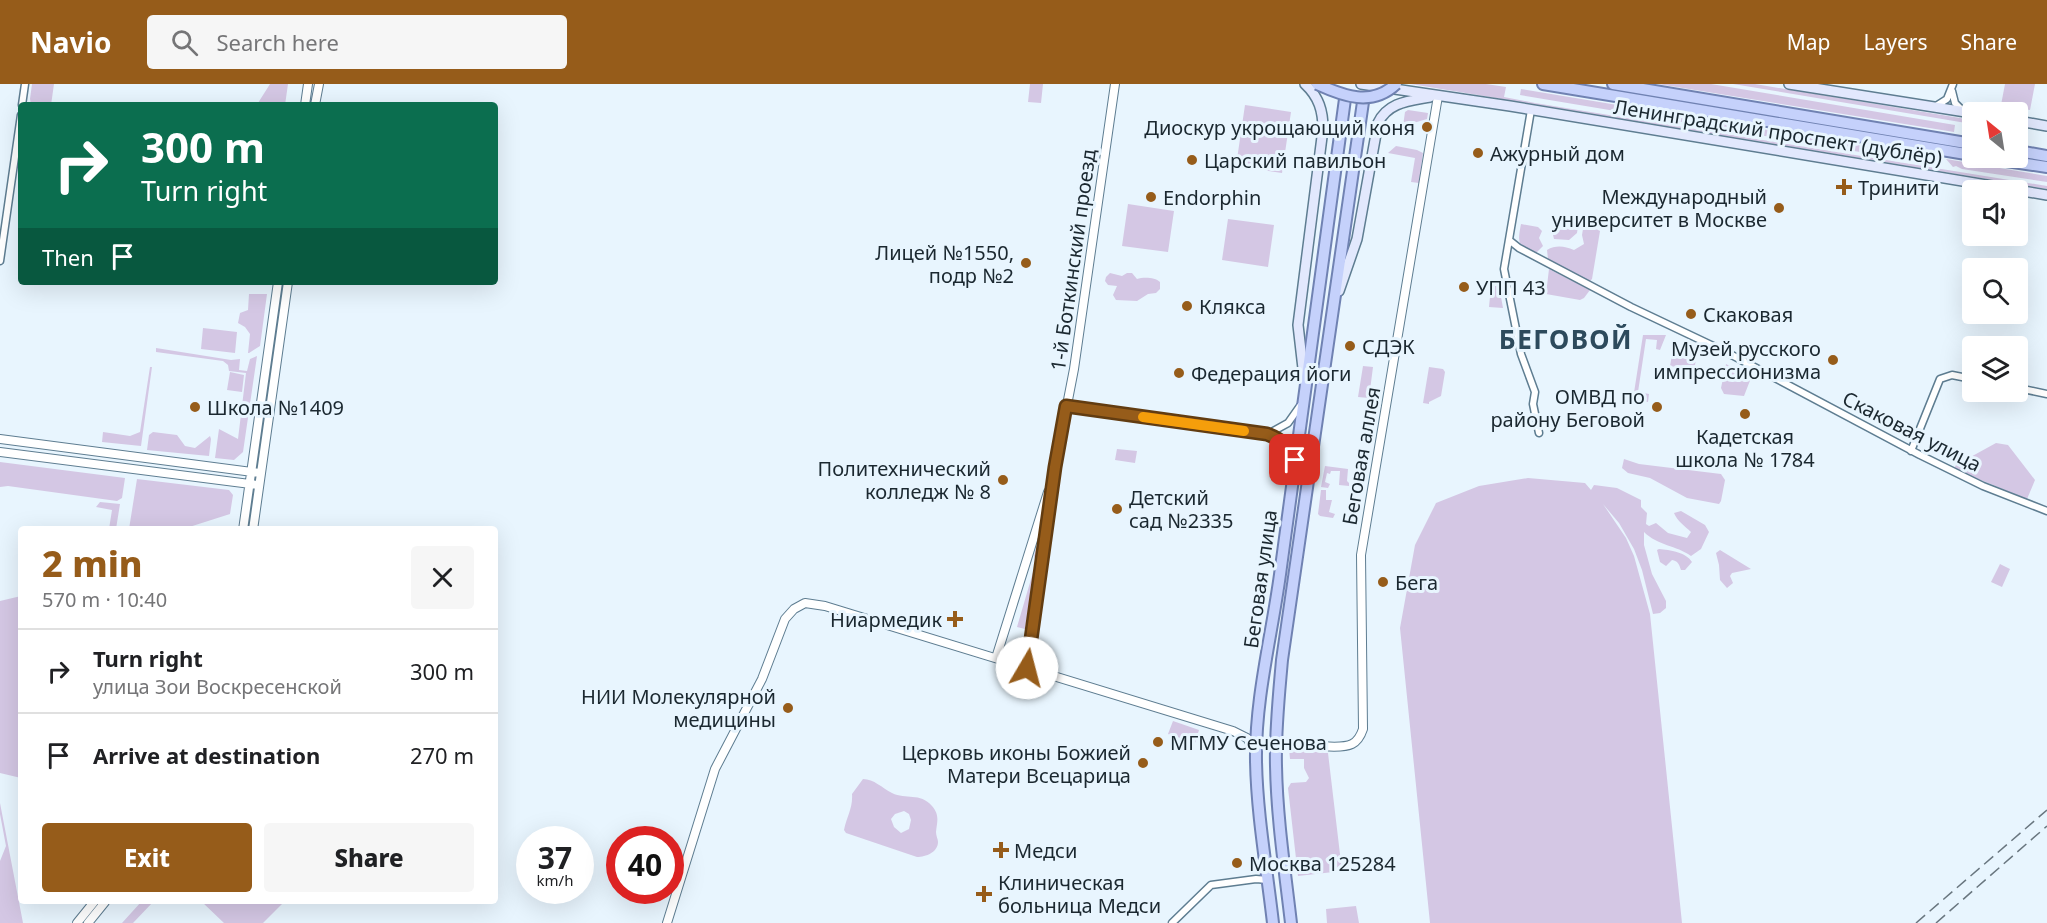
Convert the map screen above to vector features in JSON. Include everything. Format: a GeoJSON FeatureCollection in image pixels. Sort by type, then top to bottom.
{"type":"FeatureCollection","features":[{"type":"Feature","properties":{"kind":"main road"},"geometry":{"type":"LineString","coordinates":[[1305,84],[1322,108],[1323,129],[1298,325],[1305,387]]}},
{"type":"Feature","properties":{"kind":"main road"},"geometry":{"type":"LineString","coordinates":[[1317,84],[1347,96],[1365,99],[1382,94],[1393,86]]}},
{"type":"Feature","properties":{"kind":"main road","name":"Ленинградский проспект (дублёр)"},"geometry":{"type":"LineString","coordinates":[[1361,84],[1393,86],[1438,96],[2047,195]]}},
{"type":"Feature","properties":{"kind":"main road"},"geometry":{"type":"LineString","coordinates":[[1371,84],[1393,86]]}},
{"type":"Feature","properties":{"kind":"main road"},"geometry":{"type":"LineString","coordinates":[[1543,84],[1962,153]]}},
{"type":"Feature","properties":{"kind":"main road"},"geometry":{"type":"LineString","coordinates":[[1613,84],[1962,142]]}},
{"type":"Feature","properties":{"kind":"main road"},"geometry":{"type":"LineString","coordinates":[[1789,84],[1962,111]]}},
{"type":"Feature","properties":{"kind":"main road","name":"Беговая улица"},"geometry":{"type":"LineString","coordinates":[[1328,338],[1341,285],[1357,239],[1378,123],[1384,113],[1396,105],[1438,96]]}},
{"type":"Feature","properties":{"kind":"main road","name":"Беговая улица"},"geometry":{"type":"LineString","coordinates":[[1273,923],[1256,760],[1258,722],[1345,99]]}},
{"type":"Feature","properties":{"kind":"main road","name":"Беговая улица"},"geometry":{"type":"LineString","coordinates":[[1291,923],[1277,801],[1275,742],[1282,660],[1363,102]]}},
{"type":"Feature","properties":{"kind":"main road"},"geometry":{"type":"LineString","coordinates":[[2028,123],[2047,126]]}},
{"type":"Feature","properties":{"kind":"main road"},"geometry":{"type":"LineString","coordinates":[[2028,153],[2047,156]]}},
{"type":"Feature","properties":{"kind":"main road"},"geometry":{"type":"LineString","coordinates":[[2028,164],[2047,167]]}},
{"type":"Feature","properties":{"kind":"street"},"geometry":{"type":"LineString","coordinates":[[22,102],[25,84]]}},
{"type":"Feature","properties":{"kind":"street"},"geometry":{"type":"LineString","coordinates":[[305,102],[308,84]]}},
{"type":"Feature","properties":{"kind":"street"},"geometry":{"type":"LineString","coordinates":[[316,102],[319,84]]}},
{"type":"Feature","properties":{"kind":"street","name":"1-й Боткинский проезд"},"geometry":{"type":"LineString","coordinates":[[1027,668],[1055,467],[1096,225],[1114,87]]}},
{"type":"Feature","properties":{"kind":"street"},"geometry":{"type":"LineString","coordinates":[[1934,107],[1945,102],[1952,87]]}},
{"type":"Feature","properties":{"kind":"street"},"geometry":{"type":"LineString","coordinates":[[1952,87],[1955,103],[1962,108]]}},
{"type":"Feature","properties":{"kind":"street","name":"Беговая аллея"},"geometry":{"type":"LineString","coordinates":[[1275,742],[1336,747],[1351,745],[1363,729],[1361,555],[1438,96]]}},
{"type":"Feature","properties":{"kind":"street"},"geometry":{"type":"LineString","coordinates":[[1531,110],[1504,273],[1521,354],[1535,392],[1533,405],[1539,433]]}},
{"type":"Feature","properties":{"kind":"street"},"geometry":{"type":"LineString","coordinates":[[0,261],[18,136]]}},
{"type":"Feature","properties":{"kind":"street","name":"Скаковая улица"},"geometry":{"type":"LineString","coordinates":[[1509,240],[1519,248],[1631,307],[1728,353],[1911,451],[1983,486],[2047,511]]}},
{"type":"Feature","properties":{"kind":"street"},"geometry":{"type":"LineString","coordinates":[[253,526],[258,485],[254,455],[278,285]]}},
{"type":"Feature","properties":{"kind":"street"},"geometry":{"type":"LineString","coordinates":[[244,526],[249,484],[263,456],[288,285]]}},
{"type":"Feature","properties":{"kind":"street"},"geometry":{"type":"LineString","coordinates":[[1911,451],[1940,379],[1952,375],[1962,377]]}},
{"type":"Feature","properties":{"kind":"street"},"geometry":{"type":"LineString","coordinates":[[2028,390],[2047,394]]}},
{"type":"Feature","properties":{"kind":"street"},"geometry":{"type":"LineString","coordinates":[[1267,434],[1288,423],[1294,417],[1302,401]]}},
{"type":"Feature","properties":{"kind":"street"},"geometry":{"type":"LineString","coordinates":[[1066,406],[1267,434],[1283,441],[1295,460]]}},
{"type":"Feature","properties":{"kind":"street"},"geometry":{"type":"LineString","coordinates":[[0,439],[256,472]]}},
{"type":"Feature","properties":{"kind":"street"},"geometry":{"type":"LineString","coordinates":[[0,452],[258,485]]}},
{"type":"Feature","properties":{"kind":"street","name":"1-й Боткинский проезд"},"geometry":{"type":"LineString","coordinates":[[996,658],[1055,467]]}},
{"type":"Feature","properties":{"kind":"street"},"geometry":{"type":"LineString","coordinates":[[667,923],[715,769],[762,679],[785,619],[794,609],[805,603],[825,606],[1233,731],[1241,734],[1250,742],[1255,751],[1256,760]]}},
{"type":"Feature","properties":{"kind":"street"},"geometry":{"type":"LineString","coordinates":[[1233,731],[1245,731],[1258,722]]}},
{"type":"Feature","properties":{"kind":"street"},"geometry":{"type":"LineString","coordinates":[[1172,923],[1207,887],[1256,879],[1268,880]]}},
{"type":"Feature","properties":{"kind":"street"},"geometry":{"type":"LineString","coordinates":[[77,923],[92,904]]}},
{"type":"Feature","properties":{"kind":"street"},"geometry":{"type":"LineString","coordinates":[[88,923],[103,904]]}},
{"type":"Feature","properties":{"kind":"shaded area"},"geometry":{"type":"Polygon","coordinates":[[[32,84],[54,84],[51,102],[30,102],[32,84]]]}},
{"type":"Feature","properties":{"kind":"shaded area"},"geometry":{"type":"Polygon","coordinates":[[[270,84],[288,84],[285,102],[259,102],[270,84]]]}},
{"type":"Feature","properties":{"kind":"shaded area"},"geometry":{"type":"Polygon","coordinates":[[[1030,84],[1043,84],[1041,103],[1028,102],[1030,84]]]}},
{"type":"Feature","properties":{"kind":"shaded area"},"geometry":{"type":"Polygon","coordinates":[[[1411,84],[1486,84],[1506,87],[1504,97],[1535,103],[2010,180],[1992,180],[1411,84]]]}},
{"type":"Feature","properties":{"kind":"shaded area"},"geometry":{"type":"Polygon","coordinates":[[[1658,84],[1711,84],[1955,125],[1954,132],[1658,84]]]}},
{"type":"Feature","properties":{"kind":"shaded area"},"geometry":{"type":"Polygon","coordinates":[[[1733,84],[1755,84],[1962,118],[1962,122],[1733,84]]]}},
{"type":"Feature","properties":{"kind":"shaded area"},"geometry":{"type":"Polygon","coordinates":[[[2005,84],[2035,84],[2030,110],[2028,110],[2028,102],[2002,102],[2005,84]]]}},
{"type":"Feature","properties":{"kind":"shaded area"},"geometry":{"type":"Polygon","coordinates":[[[1521,89],[1930,157],[1923,162],[1872,154],[1520,95],[1521,89]]]}},
{"type":"Feature","properties":{"kind":"shaded area"},"geometry":{"type":"Polygon","coordinates":[[[1245,105],[1291,112],[1282,173],[1236,166],[1245,105]]]}},
{"type":"Feature","properties":{"kind":"shaded area"},"geometry":{"type":"Polygon","coordinates":[[[1408,110],[1428,113],[1427,119],[1403,126],[1405,112],[1408,110]]]}},
{"type":"Feature","properties":{"kind":"shaded area"},"geometry":{"type":"Polygon","coordinates":[[[1396,146],[1423,153],[1419,183],[1411,182],[1415,158],[1388,153],[1396,146]]]}},
{"type":"Feature","properties":{"kind":"shaded area"},"geometry":{"type":"Polygon","coordinates":[[[1946,159],[1962,162],[1962,168],[1999,168],[2047,176],[2047,182],[1962,169],[1956,166],[1953,167],[1946,159]]]}},
{"type":"Feature","properties":{"kind":"shaded area"},"geometry":{"type":"Polygon","coordinates":[[[2028,183],[2047,186],[2047,189],[2028,186],[2028,183]]]}},
{"type":"Feature","properties":{"kind":"shaded area"},"geometry":{"type":"Polygon","coordinates":[[[1128,204],[1174,211],[1168,252],[1122,246],[1128,204]]]}},
{"type":"Feature","properties":{"kind":"shaded area"},"geometry":{"type":"Polygon","coordinates":[[[1228,219],[1274,225],[1268,267],[1222,260],[1228,219]]]}},
{"type":"Feature","properties":{"kind":"shaded area"},"geometry":{"type":"Polygon","coordinates":[[[1573,223],[1578,226],[1577,233],[1569,240],[1554,239],[1552,231],[1566,229],[1568,224],[1573,223]]]}},
{"type":"Feature","properties":{"kind":"shaded area"},"geometry":{"type":"Polygon","coordinates":[[[1521,224],[1538,227],[1542,231],[1539,238],[1543,246],[1536,253],[1520,243],[1521,224]]]}},
{"type":"Feature","properties":{"kind":"shaded area"},"geometry":{"type":"Polygon","coordinates":[[[1587,227],[1600,231],[1590,281],[1548,259],[1547,250],[1560,247],[1574,250],[1584,244],[1583,229],[1587,227]]]}},
{"type":"Feature","properties":{"kind":"shaded area"},"geometry":{"type":"Polygon","coordinates":[[[1549,269],[1590,290],[1580,300],[1546,294],[1549,269]]]}},
{"type":"Feature","properties":{"kind":"shaded area"},"geometry":{"type":"Polygon","coordinates":[[[1110,273],[1122,276],[1132,273],[1137,279],[1155,279],[1160,282],[1160,289],[1137,301],[1116,300],[1113,295],[1117,286],[1108,285],[1105,281],[1110,273]]]}},
{"type":"Feature","properties":{"kind":"shaded area"},"geometry":{"type":"Polygon","coordinates":[[[1491,286],[1499,286],[1503,308],[1489,307],[1491,286]]]}},
{"type":"Feature","properties":{"kind":"shaded area"},"geometry":{"type":"Polygon","coordinates":[[[249,294],[267,294],[260,346],[248,353],[250,334],[238,323],[240,313],[248,310],[249,294]]]}},
{"type":"Feature","properties":{"kind":"shaded area"},"geometry":{"type":"Polygon","coordinates":[[[203,328],[237,332],[235,353],[201,349],[203,328]]]}},
{"type":"Feature","properties":{"kind":"shaded area"},"geometry":{"type":"Polygon","coordinates":[[[1643,335],[1666,335],[1660,350],[1656,349],[1657,340],[1646,339],[1638,392],[1649,394],[1648,402],[1633,399],[1643,335]]]}},
{"type":"Feature","properties":{"kind":"shaded area"},"geometry":{"type":"Polygon","coordinates":[[[156,348],[231,360],[240,359],[239,370],[247,371],[250,359],[257,356],[243,452],[234,460],[215,458],[219,429],[238,439],[246,373],[229,371],[228,365],[223,361],[156,352],[156,348]]]}},
{"type":"Feature","properties":{"kind":"shaded area"},"geometry":{"type":"Polygon","coordinates":[[[1673,349],[1697,354],[1694,370],[1670,366],[1673,349]]]}},
{"type":"Feature","properties":{"kind":"shaded area"},"geometry":{"type":"Polygon","coordinates":[[[1726,364],[1751,378],[1744,396],[1724,394],[1721,388],[1726,364]]]}},
{"type":"Feature","properties":{"kind":"shaded area"},"geometry":{"type":"Polygon","coordinates":[[[1363,366],[1373,367],[1369,398],[1358,397],[1363,366]]]}},
{"type":"Feature","properties":{"kind":"shaded area"},"geometry":{"type":"Polygon","coordinates":[[[150,367],[152,367],[141,446],[102,442],[103,432],[130,436],[140,432],[150,367]]]}},
{"type":"Feature","properties":{"kind":"shaded area"},"geometry":{"type":"Polygon","coordinates":[[[1429,367],[1443,369],[1445,372],[1441,396],[1429,404],[1423,403],[1429,367]]]}},
{"type":"Feature","properties":{"kind":"shaded area"},"geometry":{"type":"Polygon","coordinates":[[[230,372],[244,375],[242,392],[227,390],[230,372]]]}},
{"type":"Feature","properties":{"kind":"shaded area"},"geometry":{"type":"Polygon","coordinates":[[[153,432],[177,435],[185,446],[195,448],[210,436],[209,456],[147,450],[149,435],[153,432]]]}},
{"type":"Feature","properties":{"kind":"shaded area"},"geometry":{"type":"Polygon","coordinates":[[[1996,443],[2008,445],[2035,480],[2027,499],[1954,469],[1956,465],[1996,443]]]}},
{"type":"Feature","properties":{"kind":"shaded area"},"geometry":{"type":"Polygon","coordinates":[[[1117,449],[1137,451],[1135,463],[1115,460],[1117,449]]]}},
{"type":"Feature","properties":{"kind":"shaded area"},"geometry":{"type":"Polygon","coordinates":[[[1624,459],[1639,464],[1721,474],[1725,480],[1721,501],[1719,504],[1687,498],[1650,478],[1628,473],[1622,468],[1624,459]]]}},
{"type":"Feature","properties":{"kind":"shaded area"},"geometry":{"type":"Polygon","coordinates":[[[0,462],[125,478],[122,498],[117,501],[8,486],[0,487],[0,462]]]}},
{"type":"Feature","properties":{"kind":"shaded area"},"geometry":{"type":"Polygon","coordinates":[[[1325,466],[1348,469],[1349,486],[1339,485],[1340,471],[1331,471],[1330,474],[1327,473],[1325,482],[1330,484],[1328,488],[1321,487],[1325,466]]]}},
{"type":"Feature","properties":{"kind":"shaded area"},"geometry":{"type":"Polygon","coordinates":[[[1528,478],[1585,483],[1591,490],[1594,485],[1617,488],[1641,500],[1641,507],[1647,513],[1646,524],[1649,526],[1656,523],[1668,533],[1687,538],[1691,532],[1674,513],[1681,511],[1705,525],[1709,532],[1701,549],[1691,556],[1649,537],[1644,532],[1644,545],[1652,574],[1666,601],[1666,608],[1660,613],[1653,614],[1634,549],[1619,523],[1603,504],[1626,538],[1634,556],[1650,614],[1682,923],[1430,923],[1400,628],[1415,545],[1436,503],[1479,486],[1528,478]]]}},
{"type":"Feature","properties":{"kind":"shaded area"},"geometry":{"type":"Polygon","coordinates":[[[137,479],[229,490],[233,495],[230,514],[192,526],[129,526],[137,479]]]}},
{"type":"Feature","properties":{"kind":"shaded area"},"geometry":{"type":"Polygon","coordinates":[[[1321,490],[1326,490],[1326,500],[1332,500],[1329,512],[1335,514],[1333,518],[1318,514],[1321,490]]]}},
{"type":"Feature","properties":{"kind":"shaded area"},"geometry":{"type":"Polygon","coordinates":[[[100,502],[120,504],[116,526],[109,526],[112,510],[96,507],[100,502]]]}},
{"type":"Feature","properties":{"kind":"shaded area"},"geometry":{"type":"Polygon","coordinates":[[[1045,516],[1025,629],[1017,627],[1036,562],[1034,556],[1045,516]]]}},
{"type":"Feature","properties":{"kind":"shaded area"},"geometry":{"type":"Polygon","coordinates":[[[1657,550],[1682,554],[1692,562],[1685,570],[1681,570],[1678,563],[1672,560],[1666,566],[1660,562],[1657,550]]]}},
{"type":"Feature","properties":{"kind":"shaded area"},"geometry":{"type":"Polygon","coordinates":[[[1720,550],[1751,569],[1732,573],[1730,576],[1733,583],[1727,588],[1720,580],[1716,553],[1720,550]]]}},
{"type":"Feature","properties":{"kind":"shaded area"},"geometry":{"type":"Polygon","coordinates":[[[2000,564],[2010,569],[2002,587],[1991,582],[2000,564]]]}},
{"type":"Feature","properties":{"kind":"shaded area"},"geometry":{"type":"Polygon","coordinates":[[[18,597],[18,777],[0,773],[0,601],[18,597]]]}},
{"type":"Feature","properties":{"kind":"shaded area"},"geometry":{"type":"Polygon","coordinates":[[[1173,721],[1199,730],[1195,743],[1168,734],[1173,721]]]}},
{"type":"Feature","properties":{"kind":"shaded area"},"geometry":{"type":"Polygon","coordinates":[[[1289,749],[1328,753],[1342,871],[1298,876],[1288,788],[1291,783],[1306,782],[1309,778],[1304,768],[1304,759],[1290,759],[1289,749]]]}},
{"type":"Feature","properties":{"kind":"shaded area"},"geometry":{"type":"Polygon","coordinates":[[[863,779],[867,779],[897,795],[923,799],[935,809],[937,816],[936,849],[928,855],[917,857],[846,833],[844,830],[851,808],[852,794],[863,779]],[[904,811],[895,814],[891,819],[894,827],[901,833],[909,829],[911,820],[909,814],[904,811]]]}},
{"type":"Feature","properties":{"kind":"shaded area"},"geometry":{"type":"Polygon","coordinates":[[[0,803],[23,923],[0,923],[0,861],[6,846],[0,803]]]}},
{"type":"Feature","properties":{"kind":"shaded area"},"geometry":{"type":"Polygon","coordinates":[[[139,904],[151,904],[133,923],[122,923],[139,904]]]}},
{"type":"Feature","properties":{"kind":"shaded area"},"geometry":{"type":"Polygon","coordinates":[[[204,904],[282,904],[263,923],[224,923],[204,904]]]}},
{"type":"Feature","properties":{"kind":"shaded area"},"geometry":{"type":"Polygon","coordinates":[[[1356,906],[1359,923],[1327,923],[1326,909],[1356,906]]]}},
{"type":"Feature","properties":{"kind":"railway"},"geometry":{"type":"LineString","coordinates":[[1916,923],[2047,810]]}},
{"type":"Feature","properties":{"kind":"railway"},"geometry":{"type":"LineString","coordinates":[[1936,923],[2047,826]]}},
{"type":"Feature","properties":{"kind":"slow traffic"},"geometry":{"type":"LineString","coordinates":[[1143,417],[1244,431]]}},
{"type":"Feature","properties":{"kind":"place","name":"Диоскур укрощающий коня"},"geometry":{"type":"Point","coordinates":[1427,127]}},
{"type":"Feature","properties":{"kind":"place","name":"Ажурный дом"},"geometry":{"type":"Point","coordinates":[1478,153]}},
{"type":"Feature","properties":{"kind":"place","name":"Царский павильон"},"geometry":{"type":"Point","coordinates":[1192,160]}},
{"type":"Feature","properties":{"kind":"place","name":"Тринити"},"geometry":{"type":"Point","coordinates":[1844,187]}},
{"type":"Feature","properties":{"kind":"place","name":"Endorphin"},"geometry":{"type":"Point","coordinates":[1151,197]}},
{"type":"Feature","properties":{"kind":"place","name":"Международный университет в Москве"},"geometry":{"type":"Point","coordinates":[1779,208]}},
{"type":"Feature","properties":{"kind":"place","name":"Лицей №1550, подр №2"},"geometry":{"type":"Point","coordinates":[1026,263]}},
{"type":"Feature","properties":{"kind":"place","name":"УПП 43"},"geometry":{"type":"Point","coordinates":[1464,287]}},
{"type":"Feature","properties":{"kind":"place","name":"Клякса"},"geometry":{"type":"Point","coordinates":[1187,306]}},
{"type":"Feature","properties":{"kind":"place","name":"Скаковая"},"geometry":{"type":"Point","coordinates":[1691,314]}},
{"type":"Feature","properties":{"kind":"place","name":"СДЭК"},"geometry":{"type":"Point","coordinates":[1350,346]}},
{"type":"Feature","properties":{"kind":"place","name":"Музей русского импрессионизма"},"geometry":{"type":"Point","coordinates":[1833,360]}},
{"type":"Feature","properties":{"kind":"place","name":"Федерация йоги"},"geometry":{"type":"Point","coordinates":[1179,373]}},
{"type":"Feature","properties":{"kind":"place","name":"Школа №1409"},"geometry":{"type":"Point","coordinates":[195,407]}},
{"type":"Feature","properties":{"kind":"place","name":"ОМВД по району Беговой"},"geometry":{"type":"Point","coordinates":[1657,407]}},
{"type":"Feature","properties":{"kind":"place","name":"Кадетская школа № 1784"},"geometry":{"type":"Point","coordinates":[1745,414]}},
{"type":"Feature","properties":{"kind":"place","name":"Политехнический колледж № 8"},"geometry":{"type":"Point","coordinates":[1003,480]}},
{"type":"Feature","properties":{"kind":"place","name":"Детский сад №2335"},"geometry":{"type":"Point","coordinates":[1117,509]}},
{"type":"Feature","properties":{"kind":"place","name":"Бега"},"geometry":{"type":"Point","coordinates":[1383,582]}},
{"type":"Feature","properties":{"kind":"place","name":"Ниармедик"},"geometry":{"type":"Point","coordinates":[955,619]}},
{"type":"Feature","properties":{"kind":"place","name":"НИИ Молекулярной медицины"},"geometry":{"type":"Point","coordinates":[788,708]}},
{"type":"Feature","properties":{"kind":"place","name":"МГМУ Сеченова"},"geometry":{"type":"Point","coordinates":[1158,742]}},
{"type":"Feature","properties":{"kind":"place","name":"Церковь иконы Божией Матери Всецарица"},"geometry":{"type":"Point","coordinates":[1143,763]}},
{"type":"Feature","properties":{"kind":"place","name":"Медси"},"geometry":{"type":"Point","coordinates":[1001,850]}},
{"type":"Feature","properties":{"kind":"place","name":"Москва 125284"},"geometry":{"type":"Point","coordinates":[1237,863]}},
{"type":"Feature","properties":{"kind":"place","name":"Клиническая больница Медси"},"geometry":{"type":"Point","coordinates":[984,894]}},
{"type":"Feature","properties":{"kind":"district","name":"БЕГОВОЙ"},"geometry":{"type":"Point","coordinates":[1566,339]}},
{"type":"Feature","properties":{"kind":"route"},"geometry":{"type":"LineString","coordinates":[[1027,668],[1055,467],[1066,406],[1267,434],[1283,441],[1295,460]]}}]}
